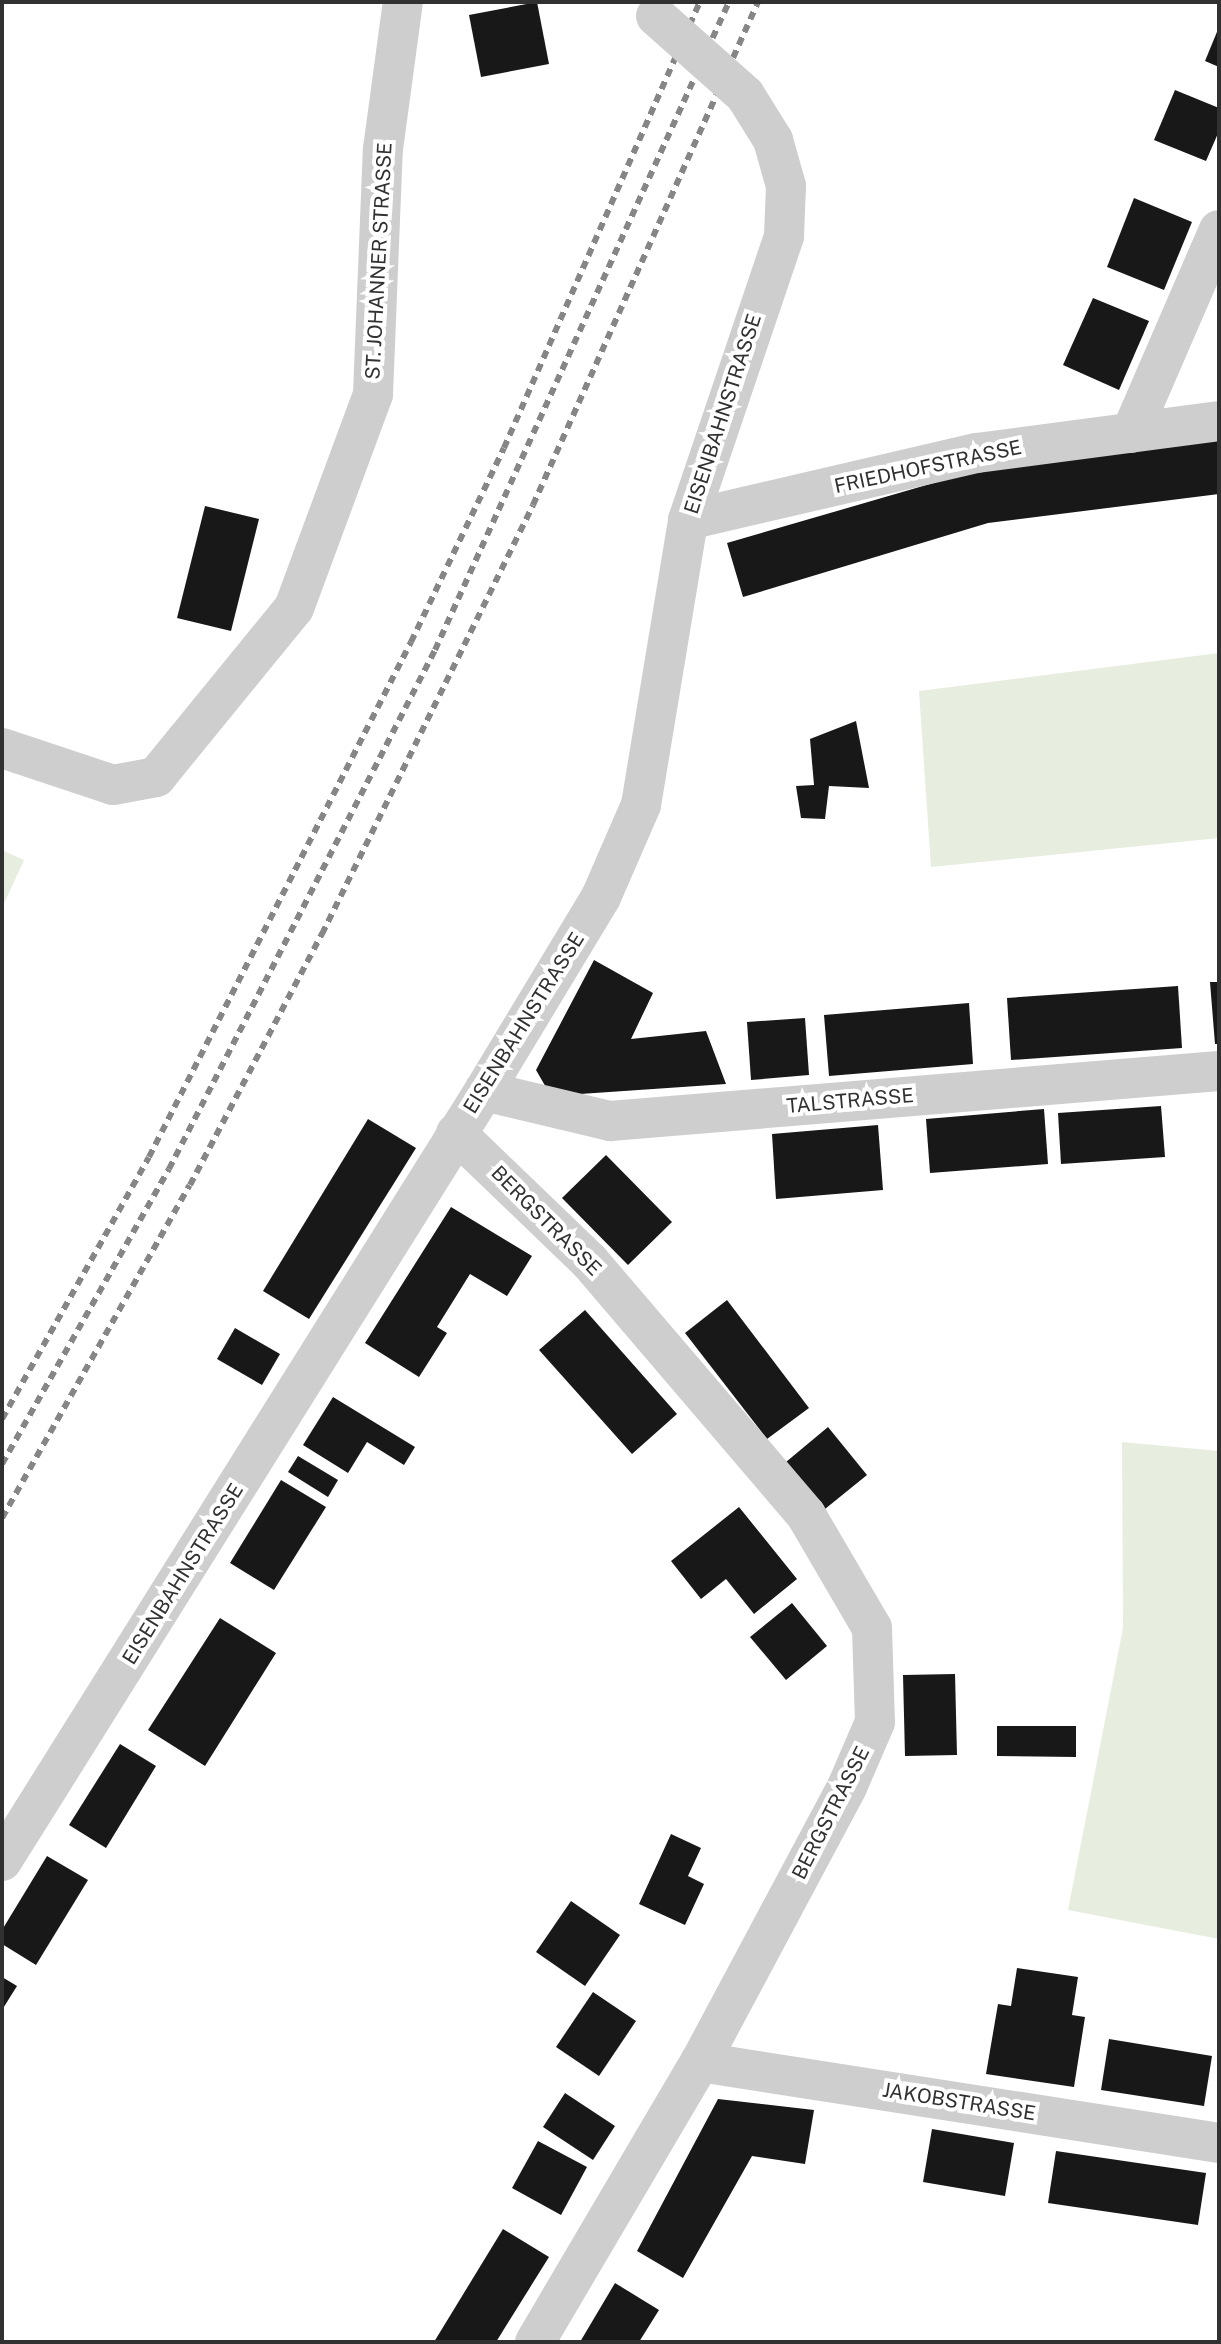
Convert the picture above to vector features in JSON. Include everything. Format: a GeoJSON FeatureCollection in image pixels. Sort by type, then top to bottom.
{"type":"FeatureCollection","features":[{"type":"Feature","properties":{"kind":"street","name":"ST. JOHANNER STRASSE"},"geometry":{"type":"LineString","coordinates":[[2,748],[113,785],[156,777],[294,608],[373,394],[383,149],[403,2]]}},
{"type":"Feature","properties":{"kind":"street","name":"EISENBAHNSTRASSE"},"geometry":{"type":"LineString","coordinates":[[2,1861],[484,1091],[601,897],[641,805],[688,520],[784,236],[786,186],[773,140],[745,95],[648,9]]}},
{"type":"Feature","properties":{"kind":"street"},"geometry":{"type":"LineString","coordinates":[[1131,433],[1219,230]]}},
{"type":"Feature","properties":{"kind":"street","name":"FRIEDHOFSTRASSE"},"geometry":{"type":"LineString","coordinates":[[688,520],[977,453],[1219,421]]}},
{"type":"Feature","properties":{"kind":"street","name":"TALSTRASSE"},"geometry":{"type":"LineString","coordinates":[[484,1091],[610,1121],[1219,1071]]}},
{"type":"Feature","properties":{"kind":"street","name":"BERGSTRASSE"},"geometry":{"type":"LineString","coordinates":[[456,1133],[590,1262],[806,1515],[872,1628],[875,1722],[847,1787],[700,2062],[535,2342]]}},
{"type":"Feature","properties":{"kind":"street","name":"JAKOBSTRASSE"},"geometry":{"type":"LineString","coordinates":[[700,2062],[1219,2143]]}},
{"type":"Feature","properties":{"kind":"green space"},"geometry":{"type":"Polygon","coordinates":[[[1219,653],[1219,838],[931,867],[919,691],[1219,653]]]}},
{"type":"Feature","properties":{"kind":"green space"},"geometry":{"type":"Polygon","coordinates":[[[2,850],[24,860],[2,908],[2,850]]]}},
{"type":"Feature","properties":{"kind":"green space"},"geometry":{"type":"Polygon","coordinates":[[[1122,1442],[1219,1451],[1219,1939],[1068,1910],[1123,1628],[1122,1442]]]}},
{"type":"Feature","properties":{"kind":"building"},"geometry":{"type":"Polygon","coordinates":[[[537,2],[549,64],[481,77],[469,15],[537,2]]]}},
{"type":"Feature","properties":{"kind":"building"},"geometry":{"type":"Polygon","coordinates":[[[1219,27],[1219,67],[1205,61],[1219,27]]]}},
{"type":"Feature","properties":{"kind":"building"},"geometry":{"type":"Polygon","coordinates":[[[1175,90],[1219,108],[1219,131],[1206,161],[1154,140],[1175,90]]]}},
{"type":"Feature","properties":{"kind":"building"},"geometry":{"type":"Polygon","coordinates":[[[1134,198],[1192,222],[1164,290],[1107,267],[1134,198]]]}},
{"type":"Feature","properties":{"kind":"building"},"geometry":{"type":"Polygon","coordinates":[[[1093,298],[1149,321],[1119,390],[1063,365],[1093,298]]]}},
{"type":"Feature","properties":{"kind":"building"},"geometry":{"type":"Polygon","coordinates":[[[1219,439],[1219,494],[988,523],[743,597],[727,543],[978,470],[1219,439]]]}},
{"type":"Feature","properties":{"kind":"building"},"geometry":{"type":"Polygon","coordinates":[[[205,506],[259,519],[231,631],[177,618],[205,506]]]}},
{"type":"Feature","properties":{"kind":"building"},"geometry":{"type":"Polygon","coordinates":[[[856,721],[869,788],[829,786],[825,819],[801,818],[796,786],[814,785],[810,739],[856,721]]]}},
{"type":"Feature","properties":{"kind":"building"},"geometry":{"type":"Polygon","coordinates":[[[594,960],[653,993],[631,1039],[706,1031],[726,1084],[551,1096],[536,1070],[594,960]]]}},
{"type":"Feature","properties":{"kind":"building"},"geometry":{"type":"Polygon","coordinates":[[[1210,982],[1219,982],[1219,1044],[1215,1044],[1210,982]]]}},
{"type":"Feature","properties":{"kind":"building"},"geometry":{"type":"Polygon","coordinates":[[[1178,986],[1182,1048],[1011,1060],[1007,998],[1178,986]]]}},
{"type":"Feature","properties":{"kind":"building"},"geometry":{"type":"Polygon","coordinates":[[[969,1003],[973,1064],[829,1076],[824,1015],[969,1003]]]}},
{"type":"Feature","properties":{"kind":"building"},"geometry":{"type":"Polygon","coordinates":[[[805,1018],[809,1075],[751,1080],[747,1022],[805,1018]]]}},
{"type":"Feature","properties":{"kind":"building"},"geometry":{"type":"Polygon","coordinates":[[[1161,1106],[1165,1157],[1061,1164],[1058,1113],[1161,1106]]]}},
{"type":"Feature","properties":{"kind":"building"},"geometry":{"type":"Polygon","coordinates":[[[1044,1109],[1048,1164],[930,1173],[926,1119],[1044,1109]]]}},
{"type":"Feature","properties":{"kind":"building"},"geometry":{"type":"Polygon","coordinates":[[[368,1119],[416,1148],[309,1319],[263,1291],[368,1119]]]}},
{"type":"Feature","properties":{"kind":"building"},"geometry":{"type":"Polygon","coordinates":[[[878,1125],[883,1190],[776,1199],[772,1134],[878,1125]]]}},
{"type":"Feature","properties":{"kind":"building"},"geometry":{"type":"Polygon","coordinates":[[[606,1155],[672,1222],[628,1265],[562,1198],[606,1155]]]}},
{"type":"Feature","properties":{"kind":"building"},"geometry":{"type":"Polygon","coordinates":[[[451,1207],[532,1256],[507,1296],[470,1274],[437,1327],[447,1333],[419,1377],[365,1343],[451,1207]]]}},
{"type":"Feature","properties":{"kind":"building"},"geometry":{"type":"Polygon","coordinates":[[[727,1300],[809,1408],[767,1439],[685,1333],[727,1300]]]}},
{"type":"Feature","properties":{"kind":"building"},"geometry":{"type":"Polygon","coordinates":[[[585,1310],[677,1414],[632,1454],[539,1350],[585,1310]]]}},
{"type":"Feature","properties":{"kind":"building"},"geometry":{"type":"Polygon","coordinates":[[[235,1328],[280,1354],[262,1385],[217,1359],[235,1328]]]}},
{"type":"Feature","properties":{"kind":"building"},"geometry":{"type":"Polygon","coordinates":[[[333,1397],[415,1447],[404,1465],[367,1442],[348,1473],[303,1445],[333,1397]]]}},
{"type":"Feature","properties":{"kind":"building"},"geometry":{"type":"Polygon","coordinates":[[[828,1427],[867,1475],[825,1509],[786,1462],[828,1427]]]}},
{"type":"Feature","properties":{"kind":"building"},"geometry":{"type":"Polygon","coordinates":[[[298,1456],[338,1480],[328,1497],[288,1472],[298,1456]]]}},
{"type":"Feature","properties":{"kind":"building"},"geometry":{"type":"Polygon","coordinates":[[[281,1480],[326,1507],[274,1590],[230,1563],[281,1480]]]}},
{"type":"Feature","properties":{"kind":"building"},"geometry":{"type":"Polygon","coordinates":[[[739,1507],[797,1579],[754,1614],[726,1579],[701,1599],[671,1561],[739,1507]]]}},
{"type":"Feature","properties":{"kind":"building"},"geometry":{"type":"Polygon","coordinates":[[[792,1603],[827,1646],[786,1680],[750,1637],[792,1603]]]}},
{"type":"Feature","properties":{"kind":"building"},"geometry":{"type":"Polygon","coordinates":[[[220,1618],[276,1653],[205,1766],[148,1730],[220,1618]]]}},
{"type":"Feature","properties":{"kind":"building"},"geometry":{"type":"Polygon","coordinates":[[[955,1674],[957,1755],[905,1756],[903,1675],[955,1674]]]}},
{"type":"Feature","properties":{"kind":"building"},"geometry":{"type":"Polygon","coordinates":[[[997,1726],[1076,1726],[1076,1757],[997,1756],[997,1726]]]}},
{"type":"Feature","properties":{"kind":"building"},"geometry":{"type":"Polygon","coordinates":[[[120,1744],[156,1766],[106,1848],[69,1825],[120,1744]]]}},
{"type":"Feature","properties":{"kind":"building"},"geometry":{"type":"Polygon","coordinates":[[[671,1834],[701,1848],[688,1876],[704,1884],[685,1925],[639,1904],[671,1834]]]}},
{"type":"Feature","properties":{"kind":"building"},"geometry":{"type":"Polygon","coordinates":[[[47,1856],[88,1880],[36,1965],[2,1944],[2,1930],[47,1856]]]}},
{"type":"Feature","properties":{"kind":"building"},"geometry":{"type":"Polygon","coordinates":[[[571,1901],[620,1935],[585,1986],[536,1952],[571,1901]]]}},
{"type":"Feature","properties":{"kind":"building"},"geometry":{"type":"Polygon","coordinates":[[[1017,1968],[1078,1977],[1072,2015],[1085,2017],[1074,2087],[986,2074],[998,2004],[1011,2006],[1017,1968]]]}},
{"type":"Feature","properties":{"kind":"building"},"geometry":{"type":"Polygon","coordinates":[[[2,1977],[17,1986],[2,2010],[2,1977]]]}},
{"type":"Feature","properties":{"kind":"building"},"geometry":{"type":"Polygon","coordinates":[[[593,1992],[636,2021],[599,2076],[556,2047],[593,1992]]]}},
{"type":"Feature","properties":{"kind":"building"},"geometry":{"type":"Polygon","coordinates":[[[1109,2039],[1212,2056],[1204,2106],[1101,2090],[1109,2039]]]}},
{"type":"Feature","properties":{"kind":"building"},"geometry":{"type":"Polygon","coordinates":[[[565,2093],[615,2126],[593,2160],[543,2127],[565,2093]]]}},
{"type":"Feature","properties":{"kind":"building"},"geometry":{"type":"Polygon","coordinates":[[[718,2099],[814,2110],[805,2164],[752,2156],[683,2278],[637,2251],[718,2099]]]}},
{"type":"Feature","properties":{"kind":"building"},"geometry":{"type":"Polygon","coordinates":[[[932,2129],[1014,2143],[1005,2196],[923,2182],[932,2129]]]}},
{"type":"Feature","properties":{"kind":"building"},"geometry":{"type":"Polygon","coordinates":[[[538,2141],[587,2167],[561,2215],[512,2188],[538,2141]]]}},
{"type":"Feature","properties":{"kind":"building"},"geometry":{"type":"Polygon","coordinates":[[[1056,2151],[1206,2173],[1198,2225],[1048,2203],[1056,2151]]]}},
{"type":"Feature","properties":{"kind":"building"},"geometry":{"type":"Polygon","coordinates":[[[503,2229],[549,2257],[496,2342],[434,2342],[503,2229]]]}},
{"type":"Feature","properties":{"kind":"building"},"geometry":{"type":"Polygon","coordinates":[[[615,2283],[659,2310],[639,2342],[580,2342],[615,2283]]]}},
{"type":"Feature","properties":{"kind":"railway"},"geometry":{"type":"LineString","coordinates":[[2,1419],[149,1157],[411,642],[504,448],[700,2]]}},
{"type":"Feature","properties":{"kind":"railway"},"geometry":{"type":"LineString","coordinates":[[2,1464],[169,1169],[435,650],[729,2]]}},
{"type":"Feature","properties":{"kind":"railway"},"geometry":{"type":"LineString","coordinates":[[2,1518],[190,1185],[322,934],[533,505],[758,2]]}}]}
